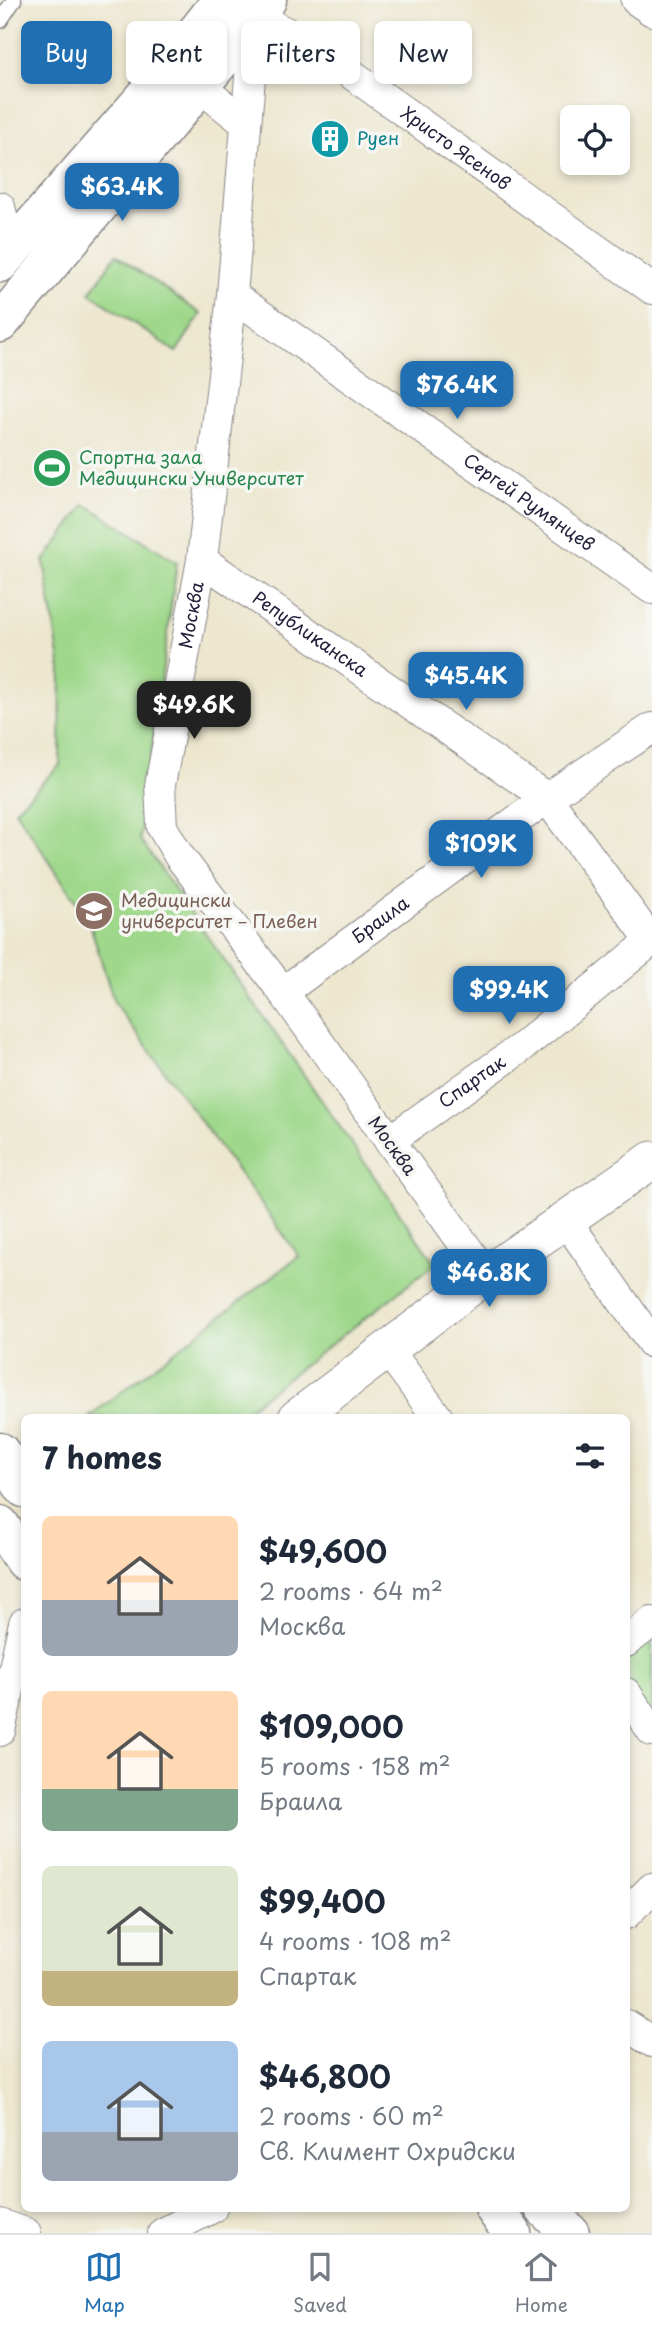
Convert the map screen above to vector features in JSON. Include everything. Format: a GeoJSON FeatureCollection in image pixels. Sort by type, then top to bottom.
{"type":"FeatureCollection","features":[{"type":"Feature","properties":{"kind":"main road"},"geometry":{"type":"LineString","coordinates":[[212,21],[222,0]]}},
{"type":"Feature","properties":{"kind":"main road"},"geometry":{"type":"LineString","coordinates":[[227,38],[261,8]]}},
{"type":"Feature","properties":{"kind":"main road"},"geometry":{"type":"LineString","coordinates":[[5,257],[177,84]]}},
{"type":"Feature","properties":{"kind":"main road"},"geometry":{"type":"LineString","coordinates":[[0,323],[179,84]]}},
{"type":"Feature","properties":{"kind":"main road"},"geometry":{"type":"LineString","coordinates":[[0,1452],[21,1484]]}},
{"type":"Feature","properties":{"kind":"main road"},"geometry":{"type":"LineString","coordinates":[[0,1525],[21,1556]]}},
{"type":"Feature","properties":{"kind":"main road"},"geometry":{"type":"LineString","coordinates":[[497,2212],[512,2233]]}},
{"type":"Feature","properties":{"kind":"main road"},"geometry":{"type":"LineString","coordinates":[[548,2212],[570,2233]]}},
{"type":"Feature","properties":{"kind":"street"},"geometry":{"type":"LineString","coordinates":[[636,0],[652,11]]}},
{"type":"Feature","properties":{"kind":"street","name":"Москва"},"geometry":{"type":"LineString","coordinates":[[261,8],[244,122],[232,295],[202,560],[160,785],[162,827],[179,856],[283,992],[486,1275]]}},
{"type":"Feature","properties":{"kind":"street","name":"Христо Ясенов"},"geometry":{"type":"LineString","coordinates":[[261,8],[647,276]]}},
{"type":"Feature","properties":{"kind":"street"},"geometry":{"type":"LineString","coordinates":[[197,84],[244,122]]}},
{"type":"Feature","properties":{"kind":"street"},"geometry":{"type":"LineString","coordinates":[[0,207],[5,257]]}},
{"type":"Feature","properties":{"kind":"street","name":"Сергей Румянцев"},"geometry":{"type":"LineString","coordinates":[[232,295],[652,589]]}},
{"type":"Feature","properties":{"kind":"street","name":"Републиканска"},"geometry":{"type":"LineString","coordinates":[[202,560],[547,798],[652,942]]}},
{"type":"Feature","properties":{"kind":"street","name":"Браила"},"geometry":{"type":"LineString","coordinates":[[283,992],[547,798],[652,729]]}},
{"type":"Feature","properties":{"kind":"street","name":"Спартак"},"geometry":{"type":"LineString","coordinates":[[389,1141],[522,1047],[652,942]]}},
{"type":"Feature","properties":{"kind":"street"},"geometry":{"type":"LineString","coordinates":[[302,1414],[486,1275],[652,1160]]}},
{"type":"Feature","properties":{"kind":"street"},"geometry":{"type":"LineString","coordinates":[[565,1219],[652,1343]]}},
{"type":"Feature","properties":{"kind":"street"},"geometry":{"type":"LineString","coordinates":[[388,1350],[435,1414]]}},
{"type":"Feature","properties":{"kind":"street"},"geometry":{"type":"LineString","coordinates":[[630,1639],[652,1622]]}},
{"type":"Feature","properties":{"kind":"street"},"geometry":{"type":"LineString","coordinates":[[0,1625],[21,1623]]}},
{"type":"Feature","properties":{"kind":"street"},"geometry":{"type":"LineString","coordinates":[[0,1731],[21,1636]]}},
{"type":"Feature","properties":{"kind":"street"},"geometry":{"type":"LineString","coordinates":[[630,1699],[652,1731]]}},
{"type":"Feature","properties":{"kind":"street"},"geometry":{"type":"LineString","coordinates":[[630,1910],[652,1888]]}},
{"type":"Feature","properties":{"kind":"street"},"geometry":{"type":"LineString","coordinates":[[630,2028],[652,2042]]}},
{"type":"Feature","properties":{"kind":"street"},"geometry":{"type":"LineString","coordinates":[[163,2233],[204,2212]]}},
{"type":"Feature","properties":{"kind":"street"},"geometry":{"type":"LineString","coordinates":[[0,2224],[26,2233]]}},
{"type":"Feature","properties":{"kind":"lane"},"geometry":{"type":"LineString","coordinates":[[0,21],[14,0]]}},
{"type":"Feature","properties":{"kind":"green space"},"geometry":{"type":"Polygon","coordinates":[[[116,255],[201,314],[176,352],[90,293],[116,255]]]}},
{"type":"Feature","properties":{"kind":"green space"},"geometry":{"type":"Polygon","coordinates":[[[85,504],[177,562],[140,839],[435,1264],[241,1414],[93,1414],[299,1256],[114,1002],[89,921],[15,810],[60,765],[61,669],[44,561],[85,504]]]}},
{"type":"Feature","properties":{"kind":"green space"},"geometry":{"type":"Polygon","coordinates":[[[652,1622],[652,1731],[630,1698],[630,1640],[652,1622]]]}},
{"type":"Feature","properties":{"kind":"place","name":"Руен"},"geometry":{"type":"Point","coordinates":[330,139]}},
{"type":"Feature","properties":{"kind":"place","name":"Спортна зала Медицински Университет"},"geometry":{"type":"Point","coordinates":[52,468]}},
{"type":"Feature","properties":{"kind":"place","name":"Медицински университет – Плевен"},"geometry":{"type":"Point","coordinates":[94,911]}}]}
